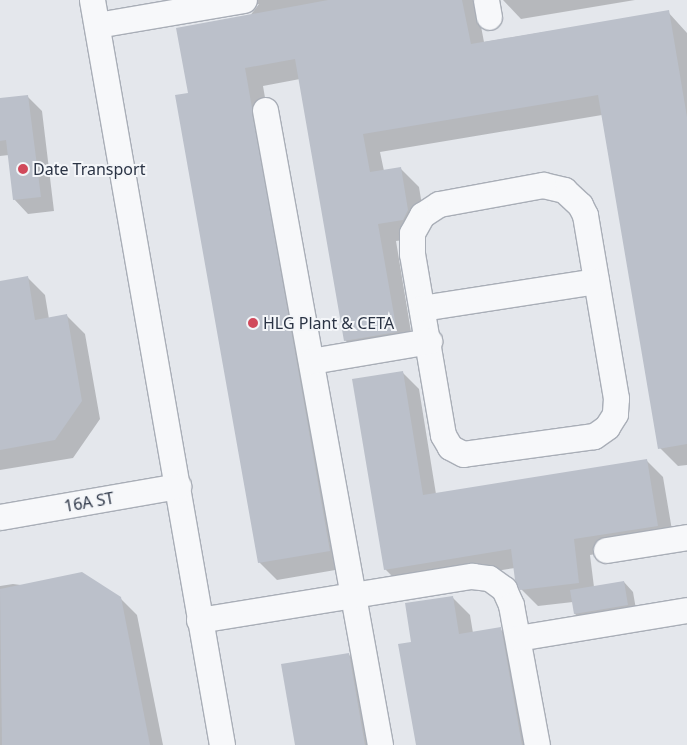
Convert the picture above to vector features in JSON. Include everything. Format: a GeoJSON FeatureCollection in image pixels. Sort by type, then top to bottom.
{"type":"FeatureCollection","features":[{"type":"Feature","properties":{"kind":"street"},"geometry":{"type":"LineString","coordinates":[[92,0],[222,745]]}},
{"type":"Feature","properties":{"kind":"street"},"geometry":{"type":"LineString","coordinates":[[96,25],[244,0]]}},
{"type":"Feature","properties":{"kind":"street"},"geometry":{"type":"LineString","coordinates":[[265,110],[380,745]]}},
{"type":"Feature","properties":{"kind":"street"},"geometry":{"type":"LineString","coordinates":[[543,185],[564,190],[580,205],[585,215],[596,281],[617,406],[607,427],[594,436],[470,455],[456,452],[443,434],[429,341],[411,244],[416,224],[422,216],[439,204],[543,185]]}},
{"type":"Feature","properties":{"kind":"street"},"geometry":{"type":"LineString","coordinates":[[422,308],[596,281]]}},
{"type":"Feature","properties":{"kind":"street"},"geometry":{"type":"LineString","coordinates":[[311,361],[429,341]]}},
{"type":"Feature","properties":{"kind":"street","name":"16A ST"},"geometry":{"type":"LineString","coordinates":[[0,517],[178,486]]}},
{"type":"Feature","properties":{"kind":"street"},"geometry":{"type":"LineString","coordinates":[[606,550],[687,537]]}},
{"type":"Feature","properties":{"kind":"street"},"geometry":{"type":"LineString","coordinates":[[200,620],[481,576],[497,583],[508,596],[518,638],[537,745]]}},
{"type":"Feature","properties":{"kind":"street"},"geometry":{"type":"LineString","coordinates":[[518,638],[687,610]]}},
{"type":"Feature","properties":{"kind":"building"},"geometry":{"type":"Polygon","coordinates":[[[328,0],[462,0],[471,44],[669,10],[687,117],[687,444],[658,449],[598,95],[363,134],[370,172],[401,167],[408,210],[403,220],[378,224],[397,332],[344,341],[295,59],[245,68],[330,551],[258,563],[175,95],[188,93],[176,28],[328,0]]]}},
{"type":"Feature","properties":{"kind":"building","name":"Date Transport"},"geometry":{"type":"Polygon","coordinates":[[[28,95],[41,197],[13,200],[6,140],[0,141],[0,98],[28,95]]]}},
{"type":"Feature","properties":{"kind":"building"},"geometry":{"type":"Polygon","coordinates":[[[28,276],[35,320],[67,314],[82,401],[55,440],[0,450],[0,281],[28,276]]]}},
{"type":"Feature","properties":{"kind":"building"},"geometry":{"type":"Polygon","coordinates":[[[403,371],[423,495],[647,459],[658,526],[574,539],[579,583],[520,590],[515,580],[511,549],[384,570],[352,379],[403,371]]]}},
{"type":"Feature","properties":{"kind":"building"},"geometry":{"type":"Polygon","coordinates":[[[82,572],[121,597],[150,745],[2,745],[0,589],[82,572]]]}},
{"type":"Feature","properties":{"kind":"building"},"geometry":{"type":"Polygon","coordinates":[[[624,581],[628,605],[574,614],[570,590],[624,581]]]}},
{"type":"Feature","properties":{"kind":"building"},"geometry":{"type":"Polygon","coordinates":[[[453,596],[459,634],[501,627],[522,745],[416,745],[398,644],[411,642],[405,603],[453,596]]]}},
{"type":"Feature","properties":{"kind":"building"},"geometry":{"type":"Polygon","coordinates":[[[349,653],[365,745],[295,745],[281,664],[349,653]]]}},
{"type":"Feature","properties":{"kind":"place","name":"Date Transport"},"geometry":{"type":"Point","coordinates":[23,169]}},
{"type":"Feature","properties":{"kind":"place","name":"HLG Plant & CETA"},"geometry":{"type":"Point","coordinates":[253,323]}}]}
